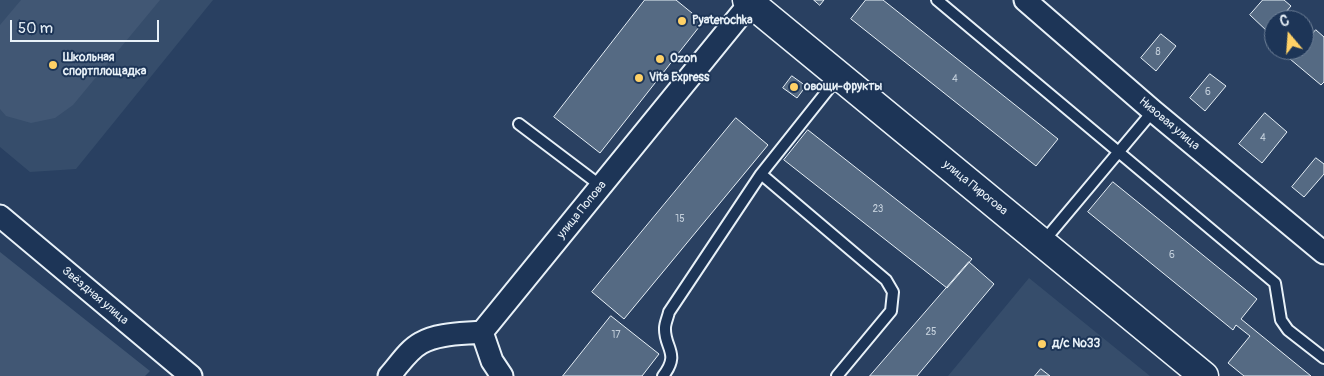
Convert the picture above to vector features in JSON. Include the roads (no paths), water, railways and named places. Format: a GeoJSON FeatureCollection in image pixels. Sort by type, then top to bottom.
{"type":"FeatureCollection","features":[{"type":"Feature","properties":{"kind":"street","name":"Низовая улица"},"geometry":{"type":"LineString","coordinates":[[1025,0],[1153,111],[1321,246]]}},
{"type":"Feature","properties":{"kind":"street","name":"улица Пирогова"},"geometry":{"type":"LineString","coordinates":[[748,2],[1204,376]]}},
{"type":"Feature","properties":{"kind":"street","name":"улица Попова"},"geometry":{"type":"LineString","coordinates":[[482,332],[602,186],[748,2]]}},
{"type":"Feature","properties":{"kind":"street","name":"Звёздная улица"},"geometry":{"type":"LineString","coordinates":[[0,216],[191,376]]}},
{"type":"Feature","properties":{"kind":"street"},"geometry":{"type":"LineString","coordinates":[[389,376],[412,350],[422,342],[482,332],[492,361],[502,376]]}},
{"type":"Feature","properties":{"kind":"lane"},"geometry":{"type":"LineString","coordinates":[[937,0],[1275,283],[1281,320],[1288,330],[1324,358]]}},
{"type":"Feature","properties":{"kind":"lane"},"geometry":{"type":"LineString","coordinates":[[663,376],[672,360],[671,348],[664,328],[669,312],[761,174],[839,76]]}},
{"type":"Feature","properties":{"kind":"lane"},"geometry":{"type":"LineString","coordinates":[[1042,243],[1153,111]]}},
{"type":"Feature","properties":{"kind":"lane"},"geometry":{"type":"LineString","coordinates":[[518,124],[602,186]]}},
{"type":"Feature","properties":{"kind":"lane"},"geometry":{"type":"LineString","coordinates":[[761,174],[886,280],[893,292],[891,311],[837,376]]}},
{"type":"Feature","properties":{"kind":"place","name":"Pyaterochka"},"geometry":{"type":"Point","coordinates":[682,21]}},
{"type":"Feature","properties":{"kind":"place","name":"Ozon"},"geometry":{"type":"Point","coordinates":[660,59]}},
{"type":"Feature","properties":{"kind":"place","name":"Школьная спортплощадка"},"geometry":{"type":"Point","coordinates":[53,65]}},
{"type":"Feature","properties":{"kind":"place","name":"Vita Express"},"geometry":{"type":"Point","coordinates":[639,78]}},
{"type":"Feature","properties":{"kind":"place","name":"овощи-фрукты"},"geometry":{"type":"Point","coordinates":[794,87]}},
{"type":"Feature","properties":{"kind":"place","name":"д/с №33"},"geometry":{"type":"Point","coordinates":[1042,344]}}]}
